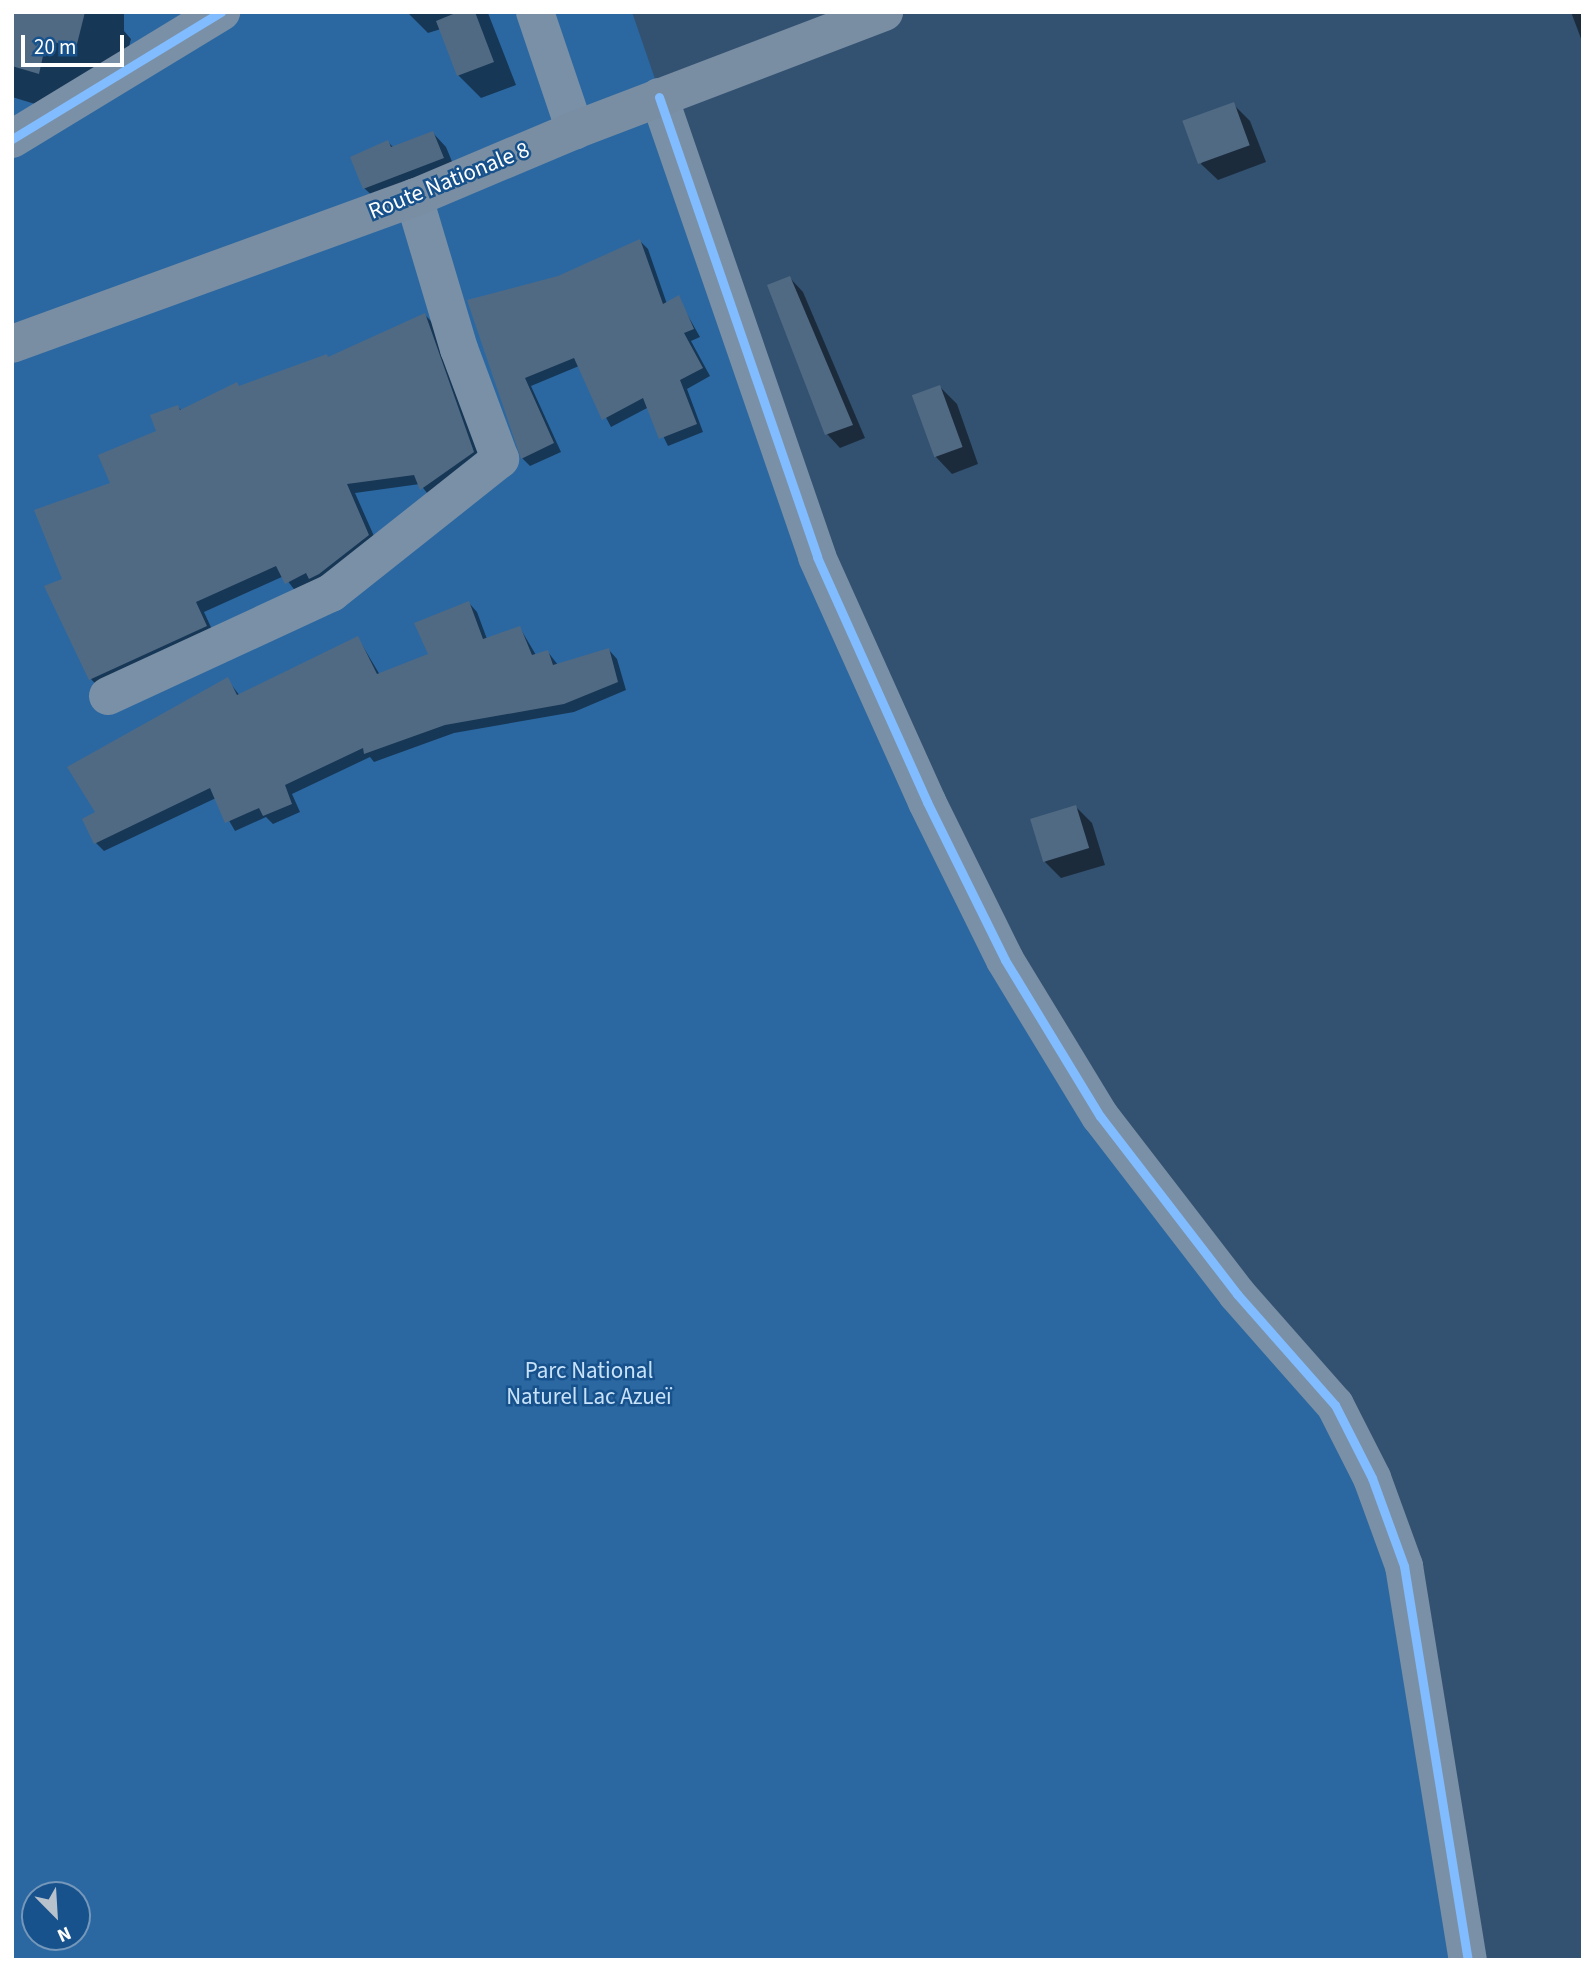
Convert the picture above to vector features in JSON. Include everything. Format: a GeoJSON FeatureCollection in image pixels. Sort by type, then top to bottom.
{"type":"FeatureCollection","features":[{"type":"Feature","properties":{"kind":"main road","name":"Route Nationale 8"},"geometry":{"type":"LineString","coordinates":[[12,344],[414,198],[575,130],[884,12]]}},
{"type":"Feature","properties":{"kind":"street"},"geometry":{"type":"LineString","coordinates":[[12,139],[221,12]]}},
{"type":"Feature","properties":{"kind":"street"},"geometry":{"type":"LineString","coordinates":[[535,12],[575,130]]}},
{"type":"Feature","properties":{"kind":"street"},"geometry":{"type":"LineString","coordinates":[[659,97],[817,557],[927,802],[1005,960],[1100,1116],[1237,1294],[1335,1405],[1372,1478],[1404,1566],[1468,1960]]}},
{"type":"Feature","properties":{"kind":"street"},"geometry":{"type":"LineString","coordinates":[[12,106],[60,112]]}},
{"type":"Feature","properties":{"kind":"street"},"geometry":{"type":"LineString","coordinates":[[108,696],[331,593],[500,459],[459,349],[414,198]]}},
{"type":"Feature","properties":{"kind":"green space","name":"Parc National Naturel Lac Azueï"},"geometry":{"type":"Polygon","coordinates":[[[12,12],[632,12],[742,333],[1005,960],[1372,1478],[1468,1960],[12,1960],[12,12]]]}},
{"type":"Feature","properties":{"kind":"building"},"geometry":{"type":"Polygon","coordinates":[[[12,12],[85,12],[76,48],[54,42],[52,49],[45,47],[39,74],[12,66],[12,12]]]}},
{"type":"Feature","properties":{"kind":"building"},"geometry":{"type":"Polygon","coordinates":[[[458,12],[475,12],[494,62],[457,76],[436,21],[458,12]]]}},
{"type":"Feature","properties":{"kind":"building"},"geometry":{"type":"Polygon","coordinates":[[[1234,102],[1250,145],[1198,164],[1182,121],[1234,102]]]}},
{"type":"Feature","properties":{"kind":"building"},"geometry":{"type":"Polygon","coordinates":[[[433,131],[444,158],[363,189],[350,157],[388,140],[391,147],[433,131]]]}},
{"type":"Feature","properties":{"kind":"building"},"geometry":{"type":"Polygon","coordinates":[[[640,239],[663,304],[679,295],[694,329],[684,333],[703,368],[680,380],[697,424],[659,439],[643,398],[602,420],[574,358],[525,378],[554,443],[521,459],[467,300],[558,276],[640,239]]]}},
{"type":"Feature","properties":{"kind":"building"},"geometry":{"type":"Polygon","coordinates":[[[790,276],[853,425],[825,435],[767,285],[790,276]]]}},
{"type":"Feature","properties":{"kind":"building"},"geometry":{"type":"Polygon","coordinates":[[[425,313],[474,452],[420,490],[414,475],[347,484],[369,535],[319,574],[309,579],[306,573],[285,584],[276,566],[196,602],[207,626],[89,680],[44,586],[62,579],[34,510],[110,483],[98,455],[156,431],[150,415],[178,405],[180,410],[237,382],[239,386],[327,354],[328,357],[425,313]]]}},
{"type":"Feature","properties":{"kind":"building"},"geometry":{"type":"Polygon","coordinates":[[[940,385],[963,447],[934,457],[912,395],[940,385]]]}},
{"type":"Feature","properties":{"kind":"building"},"geometry":{"type":"Polygon","coordinates":[[[469,601],[483,639],[520,626],[532,655],[548,650],[553,665],[609,648],[618,682],[564,704],[445,725],[364,754],[363,748],[285,785],[292,804],[263,816],[259,808],[225,823],[210,788],[94,844],[82,819],[95,812],[67,767],[228,677],[237,695],[358,636],[377,674],[428,654],[414,623],[469,601]]]}},
{"type":"Feature","properties":{"kind":"building"},"geometry":{"type":"Polygon","coordinates":[[[1076,805],[1089,848],[1043,862],[1030,819],[1076,805]]]}},
{"type":"Feature","properties":{"kind":"cycle path"},"geometry":{"type":"LineString","coordinates":[[12,139],[221,12]]}},
{"type":"Feature","properties":{"kind":"cycle path"},"geometry":{"type":"LineString","coordinates":[[659,97],[817,557],[927,802],[1005,960],[1100,1116],[1237,1294],[1335,1405],[1372,1478],[1404,1566],[1468,1960]]}}]}
